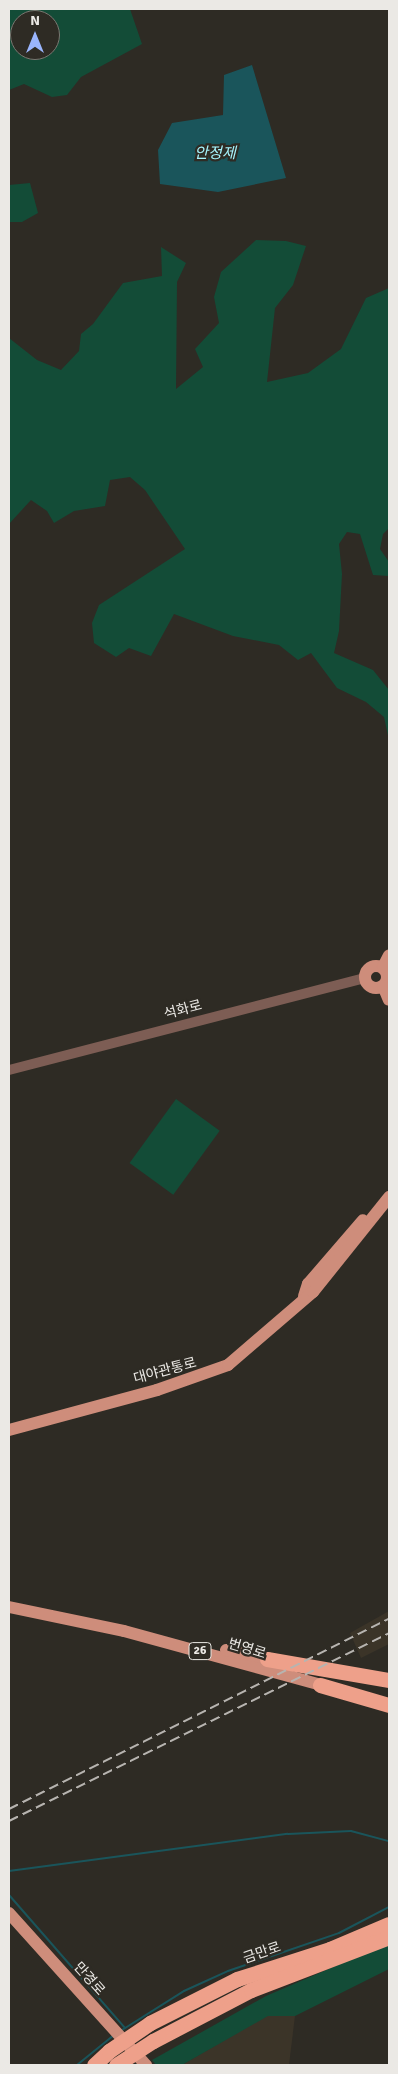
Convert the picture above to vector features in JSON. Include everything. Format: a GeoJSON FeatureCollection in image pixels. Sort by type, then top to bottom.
{"type":"FeatureCollection","features":[{"type":"Feature","properties":{"kind":"highway"},"geometry":{"type":"LineString","coordinates":[[267,1659],[389,1680]]}},
{"type":"Feature","properties":{"kind":"highway"},"geometry":{"type":"LineString","coordinates":[[320,1685],[389,1705]]}},
{"type":"Feature","properties":{"kind":"highway"},"geometry":{"type":"LineString","coordinates":[[352,1940],[389,1920]]}},
{"type":"Feature","properties":{"kind":"highway","name":"금만로"},"geometry":{"type":"LineString","coordinates":[[94,2065],[109,2051],[150,2023],[237,1979],[352,1940],[389,1924]]}},
{"type":"Feature","properties":{"kind":"highway"},"geometry":{"type":"LineString","coordinates":[[116,2065],[252,1990],[367,1948],[389,1938]]}},
{"type":"Feature","properties":{"kind":"highway"},"geometry":{"type":"LineString","coordinates":[[132,2065],[155,2045]]}},
{"type":"Feature","properties":{"kind":"main road"},"geometry":{"type":"LineString","coordinates":[[383,967],[389,955]]}},
{"type":"Feature","properties":{"kind":"main road"},"geometry":{"type":"LineString","coordinates":[[383,967],[370,967],[365,978],[373,988],[383,986]]}},
{"type":"Feature","properties":{"kind":"main road"},"geometry":{"type":"LineString","coordinates":[[383,967],[388,976],[383,986],[389,1000]]}},
{"type":"Feature","properties":{"kind":"main road","name":"대야관통로"},"geometry":{"type":"LineString","coordinates":[[304,1296],[308,1284],[389,1189]]}},
{"type":"Feature","properties":{"kind":"main road","name":"대야관통로"},"geometry":{"type":"LineString","coordinates":[[9,1430],[211,1374],[250,1348],[304,1296],[313,1292],[389,1197]]}},
{"type":"Feature","properties":{"kind":"main road","name":"번영로"},"geometry":{"type":"LineString","coordinates":[[9,1602],[389,1686]]}},
{"type":"Feature","properties":{"kind":"main road","name":"번영로"},"geometry":{"type":"LineString","coordinates":[[9,1608],[124,1631],[320,1685],[389,1698]]}},
{"type":"Feature","properties":{"kind":"main road","name":"만경로"},"geometry":{"type":"LineString","coordinates":[[9,1913],[146,2065]]}},
{"type":"Feature","properties":{"kind":"street","name":"석화로"},"geometry":{"type":"LineString","coordinates":[[9,1070],[365,978]]}},
{"type":"Feature","properties":{"kind":"shaded area"},"geometry":{"type":"Polygon","coordinates":[[[389,1611],[389,1644],[361,1658],[350,1633],[389,1611]]]}},
{"type":"Feature","properties":{"kind":"shaded area"},"geometry":{"type":"Polygon","coordinates":[[[265,2016],[295,2016],[289,2065],[182,2065],[265,2016]]]}},
{"type":"Feature","properties":{"kind":"green space"},"geometry":{"type":"Polygon","coordinates":[[[9,9],[130,9],[142,44],[81,77],[67,95],[52,97],[24,84],[9,90],[9,9]]]}},
{"type":"Feature","properties":{"kind":"green space"},"geometry":{"type":"Polygon","coordinates":[[[30,183],[38,213],[22,222],[9,222],[9,185],[30,183]]]}},
{"type":"Feature","properties":{"kind":"green space"},"geometry":{"type":"Polygon","coordinates":[[[256,240],[286,241],[306,246],[293,285],[275,308],[267,382],[308,373],[341,349],[366,298],[389,288],[389,528],[383,534],[380,549],[389,562],[389,576],[373,575],[360,534],[347,532],[339,544],[342,574],[339,631],[334,653],[373,670],[389,690],[389,740],[384,717],[366,702],[337,688],[311,653],[298,660],[279,645],[233,636],[174,614],[151,656],[129,648],[116,657],[94,643],[92,623],[99,605],[185,549],[145,490],[130,477],[110,480],[105,506],[74,511],[54,523],[47,511],[31,500],[9,524],[9,338],[37,360],[61,370],[79,351],[81,334],[93,324],[123,283],[162,276],[161,247],[186,263],[177,282],[176,389],[203,367],[195,349],[219,323],[214,297],[221,272],[256,240]]]}},
{"type":"Feature","properties":{"kind":"green space"},"geometry":{"type":"Polygon","coordinates":[[[176,1099],[220,1131],[173,1195],[130,1163],[176,1099]]]}},
{"type":"Feature","properties":{"kind":"green space"},"geometry":{"type":"Polygon","coordinates":[[[389,1943],[389,1969],[295,2016],[268,2016],[182,2065],[156,2065],[152,2060],[266,1996],[389,1943]]]}},
{"type":"Feature","properties":{"kind":"water","name":"안정제"},"geometry":{"type":"Polygon","coordinates":[[[252,65],[286,178],[218,192],[160,184],[158,150],[172,123],[223,115],[224,75],[252,65]]]}},
{"type":"Feature","properties":{"kind":"waterway"},"geometry":{"type":"LineString","coordinates":[[9,1871],[288,1834],[351,1831],[389,1841]]}},
{"type":"Feature","properties":{"kind":"waterway"},"geometry":{"type":"LineString","coordinates":[[9,1895],[125,2028]]}},
{"type":"Feature","properties":{"kind":"waterway"},"geometry":{"type":"LineString","coordinates":[[122,2030],[184,1991],[228,1971],[339,1933],[389,1907]]}},
{"type":"Feature","properties":{"kind":"waterway"},"geometry":{"type":"LineString","coordinates":[[77,2065],[114,2035]]}},
{"type":"Feature","properties":{"kind":"railway"},"geometry":{"type":"LineString","coordinates":[[9,1809],[389,1619]]}},
{"type":"Feature","properties":{"kind":"railway"},"geometry":{"type":"LineString","coordinates":[[9,1821],[389,1633]]}}]}
